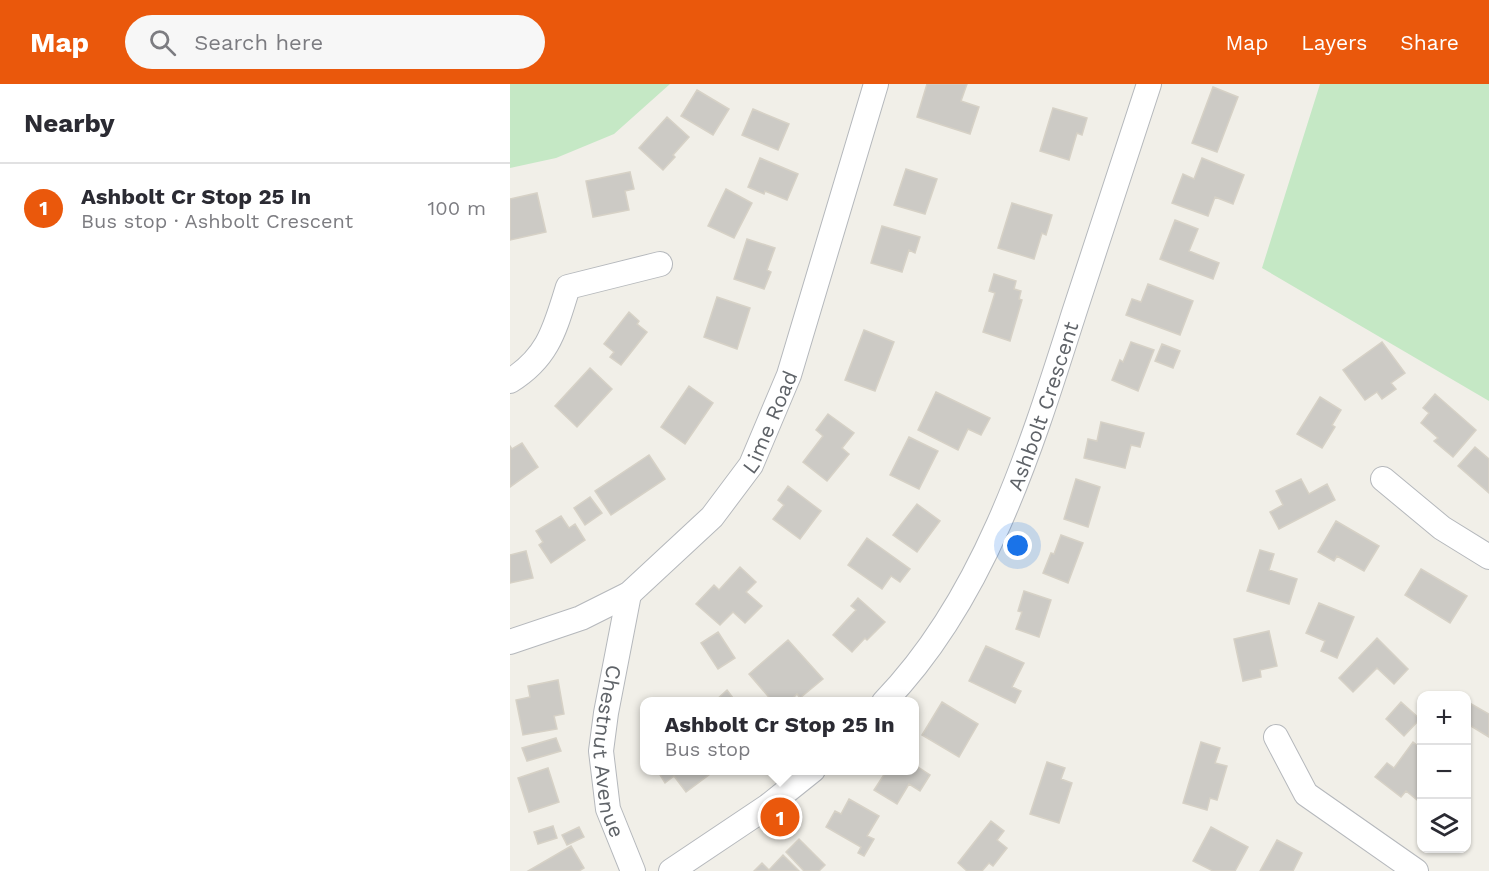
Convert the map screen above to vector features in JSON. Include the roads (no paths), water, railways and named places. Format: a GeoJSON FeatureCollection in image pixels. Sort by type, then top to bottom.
{"type":"FeatureCollection","features":[{"type":"Feature","properties":{"kind":"street","name":"Lime Road"},"geometry":{"type":"LineString","coordinates":[[510,642],[580,618],[629,594],[712,517],[751,465],[789,375],[876,84]]}},
{"type":"Feature","properties":{"kind":"street","name":"Ashbolt Crescent"},"geometry":{"type":"LineString","coordinates":[[888,697],[927,651],[963,597],[1013,491],[1058,364],[1149,84]]}},
{"type":"Feature","properties":{"kind":"street"},"geometry":{"type":"LineString","coordinates":[[510,381],[527,371],[551,339],[568,287],[660,264]]}},
{"type":"Feature","properties":{"kind":"street"},"geometry":{"type":"LineString","coordinates":[[1383,479],[1442,528],[1489,557]]}},
{"type":"Feature","properties":{"kind":"street","name":"Chestnut Avenue"},"geometry":{"type":"LineString","coordinates":[[629,594],[601,751],[608,809],[633,871]]}},
{"type":"Feature","properties":{"kind":"street"},"geometry":{"type":"LineString","coordinates":[[1276,737],[1306,794],[1416,871]]}},
{"type":"Feature","properties":{"kind":"street"},"geometry":{"type":"LineString","coordinates":[[672,871],[768,806],[808,775]]}},
{"type":"Feature","properties":{"kind":"place","name":"Ashbolt Cr Stop 25 In"},"geometry":{"type":"Point","coordinates":[780,817]}}]}
